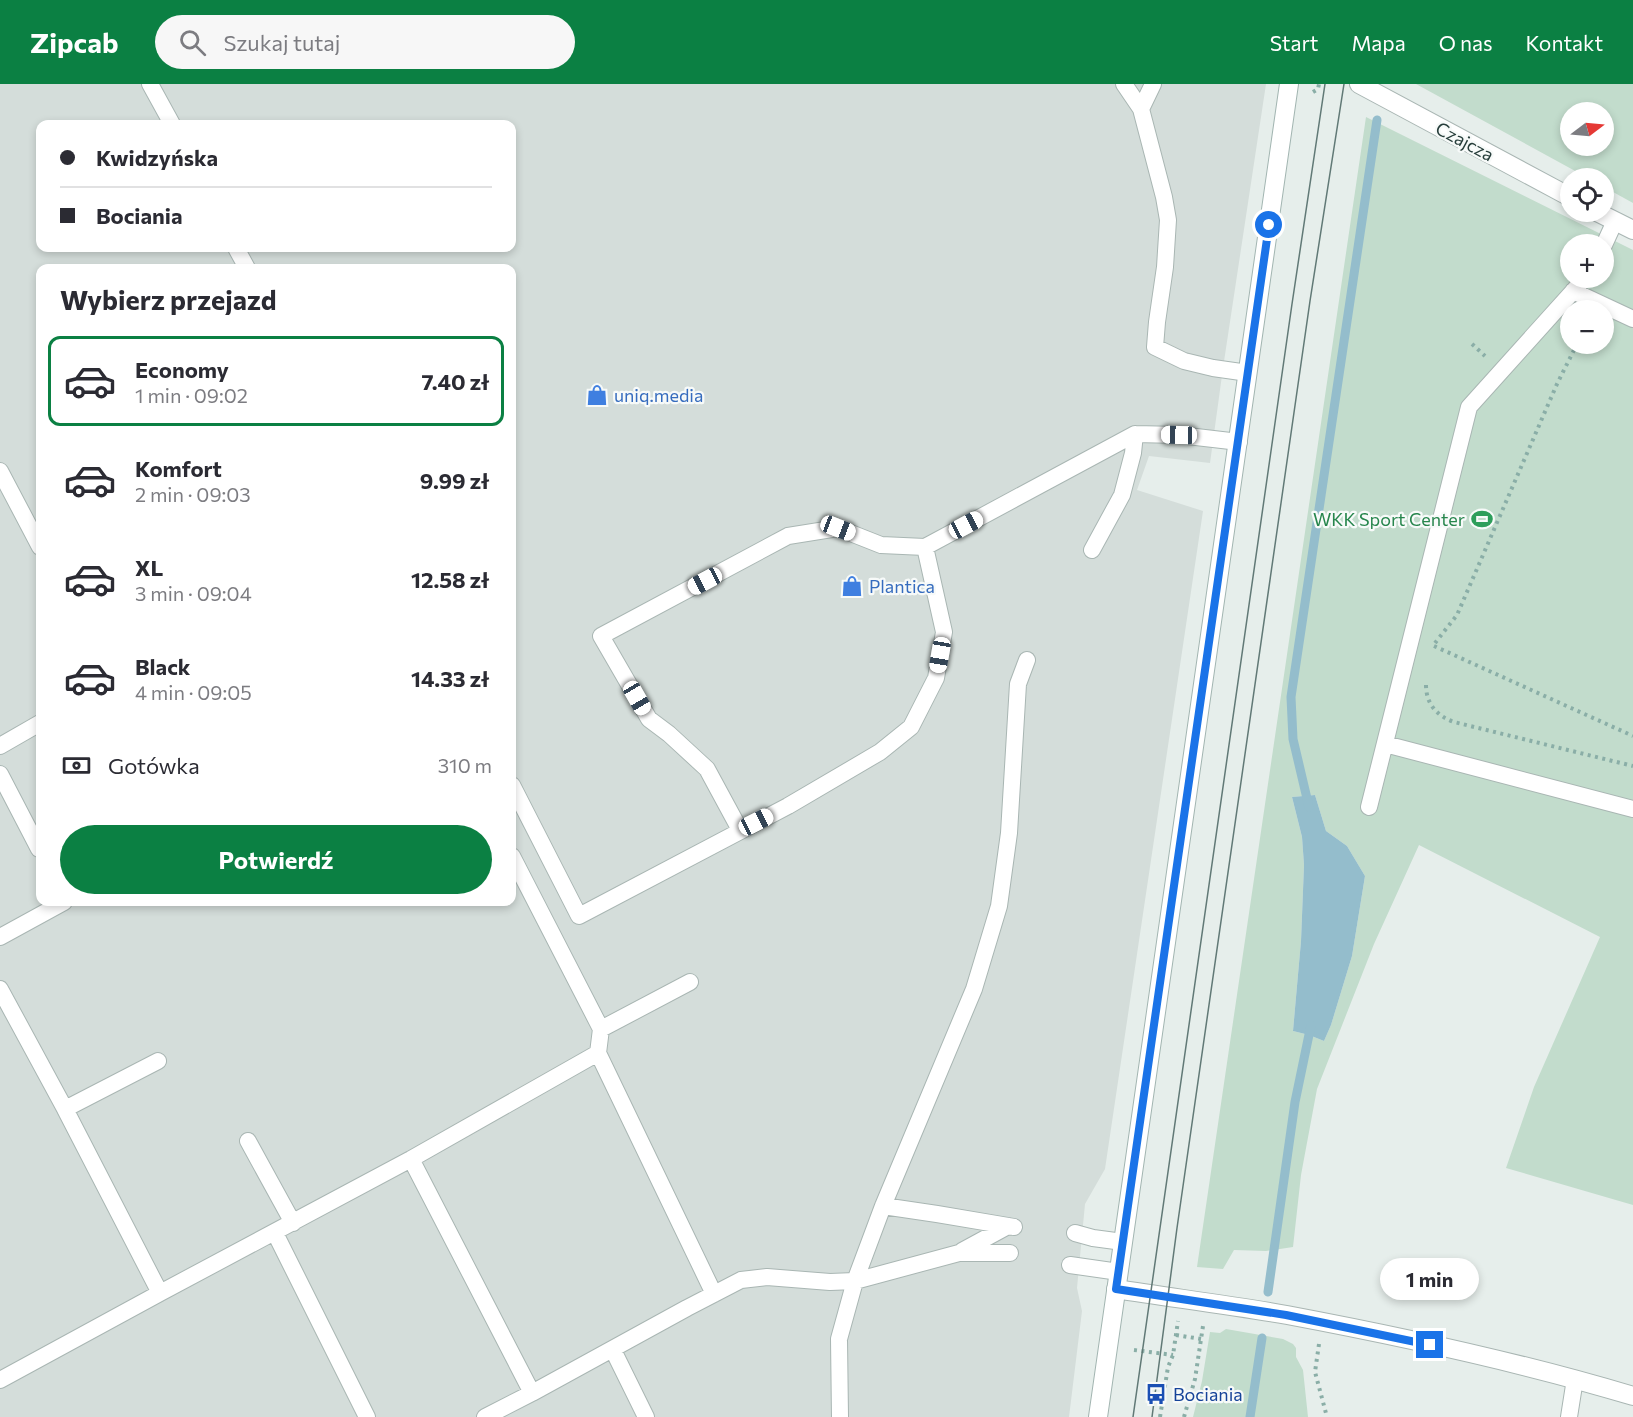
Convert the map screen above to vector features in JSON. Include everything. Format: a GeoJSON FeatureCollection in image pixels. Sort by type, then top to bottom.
{"type":"FeatureCollection","features":[{"type":"Feature","properties":{"kind":"street"},"geometry":{"type":"LineString","coordinates":[[1098,1417],[1289,84]]}},
{"type":"Feature","properties":{"kind":"street","name":"Czajcza"},"geometry":{"type":"LineString","coordinates":[[1359,84],[1560,192]]}},
{"type":"Feature","properties":{"kind":"street"},"geometry":{"type":"LineString","coordinates":[[1615,221],[1633,230]]}},
{"type":"Feature","properties":{"kind":"street"},"geometry":{"type":"LineString","coordinates":[[1118,1281],[1181,1299],[1286,1315],[1495,1358],[1633,1396]]}},
{"type":"Feature","properties":{"kind":"lane"},"geometry":{"type":"LineString","coordinates":[[150,84],[169,120]]}},
{"type":"Feature","properties":{"kind":"lane"},"geometry":{"type":"LineString","coordinates":[[1124,84],[1141,109],[1168,220],[1165,267],[1155,347],[1184,361],[1248,373]]}},
{"type":"Feature","properties":{"kind":"lane"},"geometry":{"type":"LineString","coordinates":[[1141,109],[1153,84]]}},
{"type":"Feature","properties":{"kind":"lane"},"geometry":{"type":"LineString","coordinates":[[1609,234],[1615,221]]}},
{"type":"Feature","properties":{"kind":"lane"},"geometry":{"type":"LineString","coordinates":[[1369,807],[1469,407],[1576,288]]}},
{"type":"Feature","properties":{"kind":"lane"},"geometry":{"type":"LineString","coordinates":[[1573,291],[1633,319]]}},
{"type":"Feature","properties":{"kind":"lane"},"geometry":{"type":"LineString","coordinates":[[1092,550],[1122,495],[1133,453],[1135,434]]}},
{"type":"Feature","properties":{"kind":"lane"},"geometry":{"type":"LineString","coordinates":[[740,830],[707,769],[650,719],[601,636],[788,536],[838,528],[881,545],[925,547],[1135,434],[1179,435],[1239,442]]}},
{"type":"Feature","properties":{"kind":"lane"},"geometry":{"type":"LineString","coordinates":[[0,471],[36,539]]}},
{"type":"Feature","properties":{"kind":"lane"},"geometry":{"type":"LineString","coordinates":[[516,793],[579,916],[788,806],[880,752],[911,727],[936,678],[944,632],[925,547]]}},
{"type":"Feature","properties":{"kind":"lane"},"geometry":{"type":"LineString","coordinates":[[840,1417],[839,1339],[855,1281],[883,1206],[975,989],[999,906],[1009,832],[1018,684],[1027,660]]}},
{"type":"Feature","properties":{"kind":"lane"},"geometry":{"type":"LineString","coordinates":[[0,746],[36,725]]}},
{"type":"Feature","properties":{"kind":"lane"},"geometry":{"type":"LineString","coordinates":[[1385,744],[1633,809]]}},
{"type":"Feature","properties":{"kind":"lane"},"geometry":{"type":"LineString","coordinates":[[0,774],[36,843]]}},
{"type":"Feature","properties":{"kind":"lane"},"geometry":{"type":"LineString","coordinates":[[516,864],[601,1029],[598,1053],[714,1294]]}},
{"type":"Feature","properties":{"kind":"lane"},"geometry":{"type":"LineString","coordinates":[[0,937],[57,906]]}},
{"type":"Feature","properties":{"kind":"lane"},"geometry":{"type":"LineString","coordinates":[[601,1029],[690,982]]}},
{"type":"Feature","properties":{"kind":"lane"},"geometry":{"type":"LineString","coordinates":[[0,989],[160,1293]]}},
{"type":"Feature","properties":{"kind":"lane"},"geometry":{"type":"LineString","coordinates":[[0,1380],[411,1160],[598,1053]]}},
{"type":"Feature","properties":{"kind":"lane"},"geometry":{"type":"LineString","coordinates":[[65,1109],[158,1061]]}},
{"type":"Feature","properties":{"kind":"lane"},"geometry":{"type":"LineString","coordinates":[[248,1141],[293,1223]]}},
{"type":"Feature","properties":{"kind":"lane"},"geometry":{"type":"LineString","coordinates":[[411,1160],[532,1393]]}},
{"type":"Feature","properties":{"kind":"lane"},"geometry":{"type":"LineString","coordinates":[[485,1417],[741,1280],[767,1277],[830,1282],[855,1281],[958,1253],[1011,1226],[883,1206]]}},
{"type":"Feature","properties":{"kind":"lane"},"geometry":{"type":"LineString","coordinates":[[276,1233],[367,1417]]}},
{"type":"Feature","properties":{"kind":"lane"},"geometry":{"type":"LineString","coordinates":[[1075,1233],[1123,1242]]}},
{"type":"Feature","properties":{"kind":"lane"},"geometry":{"type":"LineString","coordinates":[[958,1253],[1010,1253]]}},
{"type":"Feature","properties":{"kind":"lane"},"geometry":{"type":"LineString","coordinates":[[1071,1265],[1118,1281]]}},
{"type":"Feature","properties":{"kind":"lane"},"geometry":{"type":"LineString","coordinates":[[613,1350],[646,1417]]}},
{"type":"Feature","properties":{"kind":"lane"},"geometry":{"type":"LineString","coordinates":[[1569,1417],[1575,1379]]}},
{"type":"Feature","properties":{"kind":"path"},"geometry":{"type":"LineString","coordinates":[[1431,654],[1433,645],[1457,615],[1572,354]]}},
{"type":"Feature","properties":{"kind":"path"},"geometry":{"type":"LineString","coordinates":[[1533,441],[1539,443]]}},
{"type":"Feature","properties":{"kind":"path"},"geometry":{"type":"LineString","coordinates":[[1433,645],[1633,736]]}},
{"type":"Feature","properties":{"kind":"path"},"geometry":{"type":"LineString","coordinates":[[1426,682],[1426,692],[1431,707],[1443,718],[1633,766]]}},
{"type":"Feature","properties":{"kind":"path"},"geometry":{"type":"LineString","coordinates":[[1160,1417],[1168,1366],[1173,1355],[1181,1299]]}},
{"type":"Feature","properties":{"kind":"path"},"geometry":{"type":"LineString","coordinates":[[1185,1417],[1196,1379],[1206,1303]]}},
{"type":"Feature","properties":{"kind":"path"},"geometry":{"type":"LineString","coordinates":[[1176,1335],[1201,1339]]}},
{"type":"Feature","properties":{"kind":"path"},"geometry":{"type":"LineString","coordinates":[[1134,1350],[1173,1355]]}},
{"type":"Feature","properties":{"kind":"path"},"geometry":{"type":"LineString","coordinates":[[1315,1372],[1327,1417]]}},
{"type":"Feature","properties":{"kind":"shaded area"},"geometry":{"type":"Polygon","coordinates":[[[0,84],[1266,84],[1210,463],[1149,456],[1137,490],[1203,511],[1105,1169],[1085,1204],[1077,1288],[1082,1311],[1069,1417],[0,1417],[0,84]]]}},
{"type":"Feature","properties":{"kind":"green space"},"geometry":{"type":"Polygon","coordinates":[[[1416,84],[1633,84],[1633,203],[1614,193],[1614,168],[1570,168],[1416,84]]]}},
{"type":"Feature","properties":{"kind":"green space","name":"WKK Sport Center"},"geometry":{"type":"Polygon","coordinates":[[[1366,117],[1560,214],[1560,222],[1577,222],[1601,234],[1560,234],[1560,288],[1614,288],[1614,241],[1633,250],[1633,1205],[1506,1168],[1534,1087],[1600,937],[1419,845],[1374,944],[1317,1089],[1301,1175],[1293,1247],[1266,1251],[1234,1250],[1223,1269],[1197,1267],[1366,117]],[[1315,795],[1292,797],[1302,837],[1304,865],[1301,941],[1293,1031],[1324,1041],[1352,956],[1365,876],[1347,846],[1326,831],[1315,795]]]}},
{"type":"Feature","properties":{"kind":"green space"},"geometry":{"type":"Polygon","coordinates":[[[1226,1329],[1283,1339],[1293,1344],[1296,1348],[1296,1357],[1303,1370],[1308,1417],[1193,1417],[1210,1332],[1220,1333],[1226,1329]]]}},
{"type":"Feature","properties":{"kind":"water"},"geometry":{"type":"Polygon","coordinates":[[[1315,795],[1326,831],[1347,846],[1365,876],[1352,956],[1324,1041],[1293,1031],[1301,941],[1304,865],[1302,837],[1292,797],[1315,795]]]}},
{"type":"Feature","properties":{"kind":"waterway"},"geometry":{"type":"LineString","coordinates":[[1309,807],[1293,739],[1291,697],[1377,120]]}},
{"type":"Feature","properties":{"kind":"waterway"},"geometry":{"type":"LineString","coordinates":[[1268,1292],[1295,1102],[1311,1025]]}},
{"type":"Feature","properties":{"kind":"waterway"},"geometry":{"type":"LineString","coordinates":[[1250,1417],[1262,1338]]}},
{"type":"Feature","properties":{"kind":"tram line"},"geometry":{"type":"LineString","coordinates":[[1133,1417],[1325,84]]}},
{"type":"Feature","properties":{"kind":"tram line"},"geometry":{"type":"LineString","coordinates":[[1152,1417],[1310,301],[1344,84]]}},
{"type":"Feature","properties":{"kind":"place","name":"uniq.media"},"geometry":{"type":"Point","coordinates":[597,395]}},
{"type":"Feature","properties":{"kind":"place","name":"WKK Sport Center"},"geometry":{"type":"Point","coordinates":[1482,519]}},
{"type":"Feature","properties":{"kind":"place","name":"Plantica"},"geometry":{"type":"Point","coordinates":[852,586]}},
{"type":"Feature","properties":{"kind":"place","name":"Bociania"},"geometry":{"type":"Point","coordinates":[1156,1394]}},
{"type":"Feature","properties":{"kind":"route"},"geometry":{"type":"LineString","coordinates":[[1269,225],[1116,1289],[1286,1315],[1430,1345]]}}]}
